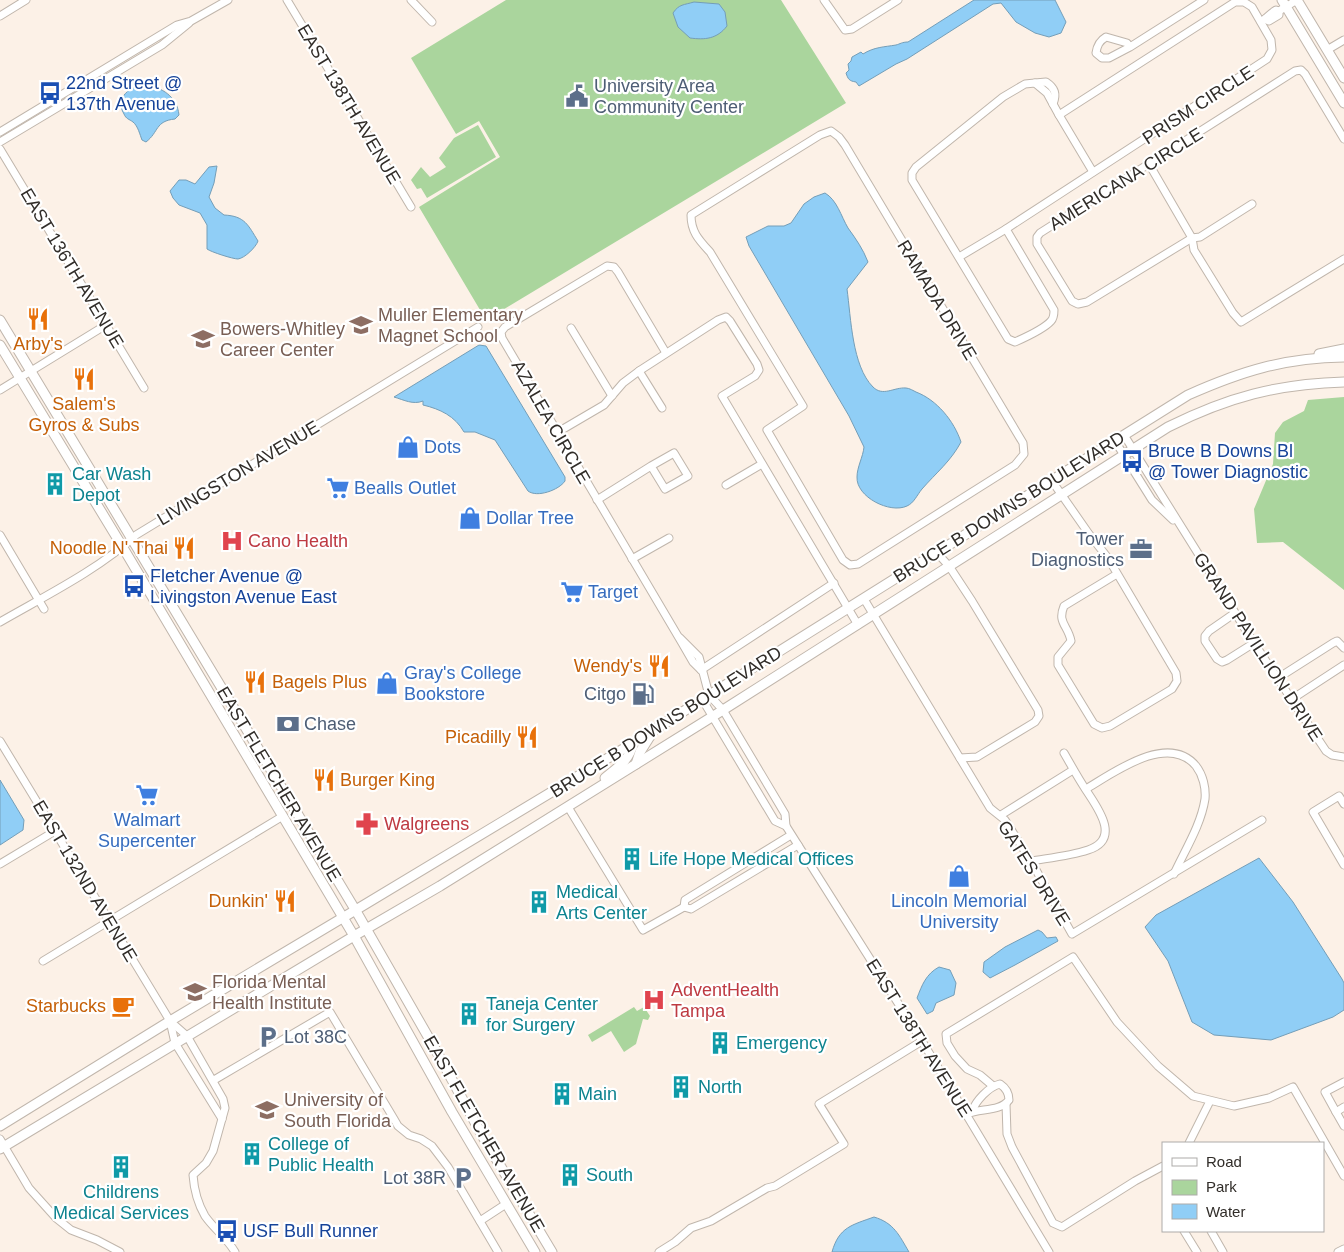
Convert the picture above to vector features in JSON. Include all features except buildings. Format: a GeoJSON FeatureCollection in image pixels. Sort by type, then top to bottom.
{"type":"FeatureCollection","features":[{"type":"Feature","properties":{"kind":"main road"},"geometry":{"type":"LineString","coordinates":[[1297,0],[1344,78]]}},
{"type":"Feature","properties":{"kind":"main road"},"geometry":{"type":"LineString","coordinates":[[1283,6],[1344,103]]}},
{"type":"Feature","properties":{"kind":"main road","name":"EAST FLETCHER AVENUE"},"geometry":{"type":"LineString","coordinates":[[0,320],[356,910],[483,1137],[552,1252]]}},
{"type":"Feature","properties":{"kind":"main road","name":"EAST FLETCHER AVENUE"},"geometry":{"type":"LineString","coordinates":[[0,345],[354,936],[452,1112],[535,1252]]}},
{"type":"Feature","properties":{"kind":"main road"},"geometry":{"type":"LineString","coordinates":[[1297,360],[1344,349]]}},
{"type":"Feature","properties":{"kind":"main road","name":"BRUCE B DOWNS BOULEVARD"},"geometry":{"type":"LineString","coordinates":[[0,1126],[170,1020],[343,918],[655,729],[1188,396],[1242,372],[1272,364],[1297,360],[1344,357]]}},
{"type":"Feature","properties":{"kind":"main road","name":"BRUCE B DOWNS BOULEVARD"},"geometry":{"type":"LineString","coordinates":[[1,1145],[440,886],[712,717],[1168,428],[1197,412],[1249,394],[1300,384],[1344,382]]}},
{"type":"Feature","properties":{"kind":"main road"},"geometry":{"type":"LineString","coordinates":[[222,713],[237,727],[252,752],[270,770]]}},
{"type":"Feature","properties":{"kind":"main road"},"geometry":{"type":"LineString","coordinates":[[636,764],[640,752],[655,729]]}},
{"type":"Feature","properties":{"kind":"main road"},"geometry":{"type":"LineString","coordinates":[[586,795],[626,760],[631,753],[632,743]]}},
{"type":"Feature","properties":{"kind":"street"},"geometry":{"type":"LineString","coordinates":[[0,16],[26,0]]}},
{"type":"Feature","properties":{"kind":"street"},"geometry":{"type":"LineString","coordinates":[[0,142],[162,45],[191,21],[228,0]]}},
{"type":"Feature","properties":{"kind":"street","name":"EAST 138TH AVENUE"},"geometry":{"type":"LineString","coordinates":[[287,0],[411,207]]}},
{"type":"Feature","properties":{"kind":"street"},"geometry":{"type":"LineString","coordinates":[[411,0],[432,22]]}},
{"type":"Feature","properties":{"kind":"street"},"geometry":{"type":"LineString","coordinates":[[824,0],[846,30],[852,29],[898,0]]}},
{"type":"Feature","properties":{"kind":"street"},"geometry":{"type":"LineString","coordinates":[[1130,47],[1204,0]]}},
{"type":"Feature","properties":{"kind":"street"},"geometry":{"type":"LineString","coordinates":[[1263,21],[1279,15],[1283,6],[1297,0]]}},
{"type":"Feature","properties":{"kind":"street","name":"PRISM CIRCLE"},"geometry":{"type":"LineString","coordinates":[[959,257],[1006,229],[1267,60],[1272,50],[1271,40],[1263,21],[1252,8],[1244,2],[1235,2],[1059,115]]}},
{"type":"Feature","properties":{"kind":"street"},"geometry":{"type":"LineString","coordinates":[[0,132],[104,68],[178,25],[191,21]]}},
{"type":"Feature","properties":{"kind":"street"},"geometry":{"type":"LineString","coordinates":[[1327,50],[1344,40]]}},
{"type":"Feature","properties":{"kind":"street"},"geometry":{"type":"LineString","coordinates":[[145,45],[162,45]]}},
{"type":"Feature","properties":{"kind":"street"},"geometry":{"type":"LineString","coordinates":[[90,88],[104,68]]}},
{"type":"Feature","properties":{"kind":"street","name":"AMERICANA CIRCLE"},"geometry":{"type":"LineString","coordinates":[[1192,238],[1086,302],[1078,304],[1072,301],[1038,244],[1036,237],[1148,164],[1301,70],[1344,139]]}},
{"type":"Feature","properties":{"kind":"street"},"geometry":{"type":"LineString","coordinates":[[1006,229],[1054,310],[1051,322],[1015,342],[1008,339],[912,180],[912,172],[1003,97],[1025,84],[1046,82],[1052,86],[1056,94],[1053,104],[1093,172]]}},
{"type":"Feature","properties":{"kind":"street","name":"RAMADA DRIVE"},"geometry":{"type":"LineString","coordinates":[[831,131],[845,145],[1023,443],[1024,454],[1015,465],[928,521],[858,564],[850,566],[843,560],[767,430],[803,406],[710,252],[694,233],[691,223],[691,215],[825,132],[831,131]]}},
{"type":"Feature","properties":{"kind":"street","name":"EAST 136TH AVENUE"},"geometry":{"type":"LineString","coordinates":[[0,149],[144,388]]}},
{"type":"Feature","properties":{"kind":"street"},"geometry":{"type":"LineString","coordinates":[[1148,164],[1192,238],[1194,250],[1233,313],[1241,322],[1344,259]]}},
{"type":"Feature","properties":{"kind":"street"},"geometry":{"type":"LineString","coordinates":[[1192,238],[1200,237],[1252,204]]}},
{"type":"Feature","properties":{"kind":"street","name":"AZALEA CIRCLE"},"geometry":{"type":"LineString","coordinates":[[666,352],[614,267],[607,266],[505,327],[501,332],[502,338],[632,560],[693,662],[701,670]]}},
{"type":"Feature","properties":{"kind":"street"},"geometry":{"type":"LineString","coordinates":[[558,432],[604,405],[623,383],[666,352],[726,317],[730,320],[759,370],[755,376],[722,396],[858,625]]}},
{"type":"Feature","properties":{"kind":"street"},"geometry":{"type":"LineString","coordinates":[[0,390],[106,325]]}},
{"type":"Feature","properties":{"kind":"street","name":"LIVINGSTON AVENUE"},"geometry":{"type":"LineString","coordinates":[[0,622],[94,566],[131,540],[478,327]]}},
{"type":"Feature","properties":{"kind":"street"},"geometry":{"type":"LineString","coordinates":[[571,328],[612,396]]}},
{"type":"Feature","properties":{"kind":"street"},"geometry":{"type":"LineString","coordinates":[[640,371],[662,408]]}},
{"type":"Feature","properties":{"kind":"street","name":"GRAND PAVILLION DRIVE"},"geometry":{"type":"LineString","coordinates":[[1124,435],[1254,643],[1326,751],[1332,755],[1344,757]]}},
{"type":"Feature","properties":{"kind":"street","name":"GRAND PAVILLION DRIVE"},"geometry":{"type":"LineString","coordinates":[[1115,441],[1155,504],[1180,527]]}},
{"type":"Feature","properties":{"kind":"street"},"geometry":{"type":"LineString","coordinates":[[597,500],[652,466],[674,453],[688,476],[665,489],[652,466]]}},
{"type":"Feature","properties":{"kind":"street"},"geometry":{"type":"LineString","coordinates":[[726,485],[762,464]]}},
{"type":"Feature","properties":{"kind":"street"},"geometry":{"type":"LineString","coordinates":[[1052,481],[1108,558],[1118,574],[1176,673],[1177,681],[1172,689],[1110,726],[1102,728],[1094,724],[1058,666],[1058,657],[1071,641],[1060,614],[1064,606],[1118,574]]}},
{"type":"Feature","properties":{"kind":"street"},"geometry":{"type":"LineString","coordinates":[[0,535],[44,609]]}},
{"type":"Feature","properties":{"kind":"street"},"geometry":{"type":"LineString","coordinates":[[632,560],[669,538]]}},
{"type":"Feature","properties":{"kind":"street"},"geometry":{"type":"LineString","coordinates":[[937,553],[949,566],[1038,710],[1039,716],[1035,722],[977,757],[960,758]]}},
{"type":"Feature","properties":{"kind":"street"},"geometry":{"type":"LineString","coordinates":[[701,670],[834,583]]}},
{"type":"Feature","properties":{"kind":"street","name":"GATES DRIVE"},"geometry":{"type":"LineString","coordinates":[[864,599],[990,808],[1001,816],[1031,861],[1072,934],[1262,820]]}},
{"type":"Feature","properties":{"kind":"street"},"geometry":{"type":"LineString","coordinates":[[1236,613],[1208,631],[1205,641],[1217,659],[1222,662],[1254,643]]}},
{"type":"Feature","properties":{"kind":"street","name":"AZALEA CIRCLE"},"geometry":{"type":"LineString","coordinates":[[680,638],[699,657],[706,697]]}},
{"type":"Feature","properties":{"kind":"street"},"geometry":{"type":"LineString","coordinates":[[1278,678],[1337,641],[1344,648]]}},
{"type":"Feature","properties":{"kind":"street"},"geometry":{"type":"LineString","coordinates":[[699,657],[716,659]]}},
{"type":"Feature","properties":{"kind":"street"},"geometry":{"type":"LineString","coordinates":[[1292,699],[1344,665]]}},
{"type":"Feature","properties":{"kind":"street","name":"EAST 138TH AVENUE"},"geometry":{"type":"LineString","coordinates":[[706,697],[723,710],[785,814],[786,826],[791,835],[969,1113],[1049,1252]]}},
{"type":"Feature","properties":{"kind":"street","name":"EAST 138TH AVENUE"},"geometry":{"type":"LineString","coordinates":[[706,697],[712,717],[775,820],[786,826]]}},
{"type":"Feature","properties":{"kind":"street","name":"EAST 132ND AVENUE"},"geometry":{"type":"LineString","coordinates":[[0,742],[170,1020]]}},
{"type":"Feature","properties":{"kind":"street"},"geometry":{"type":"LineString","coordinates":[[1031,861],[1090,850],[1104,838],[1106,830],[1104,817],[1064,753]]}},
{"type":"Feature","properties":{"kind":"street"},"geometry":{"type":"LineString","coordinates":[[1086,789],[1140,758],[1173,753],[1192,761],[1200,771],[1204,783],[1205,797],[1202,812],[1174,874]]}},
{"type":"Feature","properties":{"kind":"street"},"geometry":{"type":"LineString","coordinates":[[1001,816],[1073,770]]}},
{"type":"Feature","properties":{"kind":"street"},"geometry":{"type":"LineString","coordinates":[[1344,804],[1339,796],[1313,812],[1344,865]]}},
{"type":"Feature","properties":{"kind":"street"},"geometry":{"type":"LineString","coordinates":[[568,807],[643,930],[684,907],[691,909],[798,845]]}},
{"type":"Feature","properties":{"kind":"street"},"geometry":{"type":"LineString","coordinates":[[43,961],[282,816]]}},
{"type":"Feature","properties":{"kind":"street"},"geometry":{"type":"LineString","coordinates":[[0,864],[55,831]]}},
{"type":"Feature","properties":{"kind":"street"},"geometry":{"type":"LineString","coordinates":[[684,907],[685,900],[791,835]]}},
{"type":"Feature","properties":{"kind":"street"},"geometry":{"type":"LineString","coordinates":[[993,1086],[980,1075],[967,1069],[954,1056],[947,1043],[946,1034],[1072,957],[1118,1022],[1154,1062],[1193,1096],[1234,1106],[1270,1098],[1293,1088],[1344,1176]]}},
{"type":"Feature","properties":{"kind":"street"},"geometry":{"type":"LineString","coordinates":[[214,1080],[330,1012],[398,1126],[410,1135],[432,1146],[448,1167],[498,1252]]}},
{"type":"Feature","properties":{"kind":"street"},"geometry":{"type":"LineString","coordinates":[[170,1020],[187,1036],[214,1080],[223,1099],[225,1108],[213,1151],[206,1163],[193,1175],[194,1185],[205,1215],[229,1241],[235,1252]]}},
{"type":"Feature","properties":{"kind":"street"},"geometry":{"type":"LineString","coordinates":[[170,1020],[175,1043],[222,1119]]}},
{"type":"Feature","properties":{"kind":"street"},"geometry":{"type":"LineString","coordinates":[[659,1252],[675,1242],[691,1228],[711,1221],[767,1188],[775,1186],[844,1144],[819,1104],[922,1041]]}},
{"type":"Feature","properties":{"kind":"street"},"geometry":{"type":"LineString","coordinates":[[1344,1082],[1325,1092],[1344,1126]]}},
{"type":"Feature","properties":{"kind":"street"},"geometry":{"type":"LineString","coordinates":[[969,1113],[993,1086],[1000,1084],[1004,1087],[1009,1094],[1009,1100],[1006,1104],[1006,1129],[1012,1147],[1053,1223],[1062,1227],[1135,1181],[1162,1167]]}},
{"type":"Feature","properties":{"kind":"street"},"geometry":{"type":"LineString","coordinates":[[1190,1142],[1210,1101]]}},
{"type":"Feature","properties":{"kind":"street"},"geometry":{"type":"LineString","coordinates":[[969,1113],[981,1112],[1006,1104]]}},
{"type":"Feature","properties":{"kind":"street"},"geometry":{"type":"LineString","coordinates":[[1336,1112],[1344,1108]]}},
{"type":"Feature","properties":{"kind":"street"},"geometry":{"type":"LineString","coordinates":[[1,1145],[29,1188],[56,1218],[71,1230],[97,1240],[120,1252]]}},
{"type":"Feature","properties":{"kind":"street"},"geometry":{"type":"LineString","coordinates":[[480,1221],[506,1204]]}},
{"type":"Feature","properties":{"kind":"street"},"geometry":{"type":"LineString","coordinates":[[1185,1232],[1197,1252]]}},
{"type":"Feature","properties":{"kind":"street"},"geometry":{"type":"LineString","coordinates":[[1212,1232],[1223,1252]]}},
{"type":"Feature","properties":{"kind":"street"},"geometry":{"type":"LineString","coordinates":[[1338,1252],[1344,1249]]}},
{"type":"Feature","properties":{"kind":"green space"},"geometry":{"type":"Polygon","coordinates":[[[506,0],[781,0],[846,103],[486,320],[419,207],[500,157],[479,121],[456,134],[411,58],[506,0]]]}},
{"type":"Feature","properties":{"kind":"green space"},"geometry":{"type":"Polygon","coordinates":[[[478,125],[496,157],[427,198],[421,188],[417,189],[411,180],[421,167],[430,177],[446,167],[439,158],[454,138],[478,125]]]}},
{"type":"Feature","properties":{"kind":"green space"},"geometry":{"type":"Polygon","coordinates":[[[1344,397],[1344,590],[1283,542],[1257,543],[1254,509],[1273,464],[1275,433],[1283,422],[1304,411],[1308,400],[1344,397]]]}},
{"type":"Feature","properties":{"kind":"green space"},"geometry":{"type":"Polygon","coordinates":[[[634,1007],[637,1011],[644,1007],[650,1016],[648,1020],[643,1019],[636,1044],[624,1052],[611,1031],[592,1042],[588,1035],[634,1007]]]}},
{"type":"Feature","properties":{"kind":"water"},"geometry":{"type":"Polygon","coordinates":[[[974,0],[1055,0],[1066,22],[1061,33],[1049,37],[1035,33],[1016,22],[1001,3],[993,4],[907,59],[859,86],[848,78],[846,73],[849,70],[848,64],[852,57],[861,52],[863,54],[875,49],[908,42],[974,0]]]}},
{"type":"Feature","properties":{"kind":"water"},"geometry":{"type":"Polygon","coordinates":[[[694,2],[719,4],[725,12],[727,26],[719,34],[710,38],[690,38],[678,27],[673,13],[680,6],[694,2]]]}},
{"type":"Feature","properties":{"kind":"water"},"geometry":{"type":"Polygon","coordinates":[[[145,84],[168,94],[178,108],[179,115],[175,119],[160,125],[146,142],[142,140],[138,128],[125,116],[121,108],[121,102],[126,93],[134,87],[145,84]]]}},
{"type":"Feature","properties":{"kind":"water"},"geometry":{"type":"Polygon","coordinates":[[[217,166],[209,197],[215,208],[224,215],[237,217],[245,222],[258,241],[250,252],[238,259],[207,249],[207,225],[200,213],[179,205],[170,191],[179,180],[186,180],[195,184],[209,167],[217,166]]]}},
{"type":"Feature","properties":{"kind":"water"},"geometry":{"type":"Polygon","coordinates":[[[825,193],[836,204],[848,228],[862,248],[868,262],[847,289],[851,327],[857,354],[866,378],[877,390],[889,391],[907,388],[931,400],[944,412],[954,426],[961,442],[948,461],[922,489],[914,501],[900,508],[883,506],[875,502],[862,491],[858,484],[858,470],[864,447],[849,416],[749,246],[746,237],[768,226],[784,226],[791,223],[804,204],[814,197],[825,193]]]}},
{"type":"Feature","properties":{"kind":"water"},"geometry":{"type":"Polygon","coordinates":[[[479,345],[486,346],[565,477],[565,481],[558,487],[548,492],[537,494],[528,491],[495,440],[475,432],[464,432],[452,417],[423,405],[423,401],[412,402],[394,397],[479,345]]]}},
{"type":"Feature","properties":{"kind":"water"},"geometry":{"type":"Polygon","coordinates":[[[0,780],[24,820],[23,830],[0,845],[0,780]]]}},
{"type":"Feature","properties":{"kind":"water"},"geometry":{"type":"Polygon","coordinates":[[[1259,858],[1293,902],[1342,979],[1344,983],[1344,1010],[1333,1017],[1271,1040],[1214,1035],[1192,1022],[1168,961],[1145,927],[1156,915],[1259,858]]]}},
{"type":"Feature","properties":{"kind":"water"},"geometry":{"type":"Polygon","coordinates":[[[1038,930],[1047,938],[1056,937],[1058,941],[990,978],[983,972],[984,962],[1005,947],[1038,930]]]}},
{"type":"Feature","properties":{"kind":"water"},"geometry":{"type":"Polygon","coordinates":[[[939,967],[950,970],[956,983],[954,995],[936,1003],[933,1011],[927,1014],[917,998],[928,976],[939,967]]]}},
{"type":"Feature","properties":{"kind":"water"},"geometry":{"type":"Polygon","coordinates":[[[874,1217],[891,1226],[909,1252],[832,1252],[838,1237],[847,1228],[874,1217]]]}},
{"type":"Feature","properties":{"kind":"place","name":"22nd Street @ 137th Avenue"},"geometry":{"type":"Point","coordinates":[50,93]}},
{"type":"Feature","properties":{"kind":"place","name":"University Area Community Center"},"geometry":{"type":"Point","coordinates":[577,96]}},
{"type":"Feature","properties":{"kind":"place","name":"Arby's"},"geometry":{"type":"Point","coordinates":[38,319]}},
{"type":"Feature","properties":{"kind":"place","name":"Muller Elementary Magnet School"},"geometry":{"type":"Point","coordinates":[361,325]}},
{"type":"Feature","properties":{"kind":"place","name":"Bowers-Whitley Career Center"},"geometry":{"type":"Point","coordinates":[203,339]}},
{"type":"Feature","properties":{"kind":"place","name":"Salem's Gyros & Subs"},"geometry":{"type":"Point","coordinates":[84,379]}},
{"type":"Feature","properties":{"kind":"place","name":"Dots"},"geometry":{"type":"Point","coordinates":[408,447]}},
{"type":"Feature","properties":{"kind":"place","name":"Bruce B Downs Bl @ Tower Diagnostic"},"geometry":{"type":"Point","coordinates":[1132,461]}},
{"type":"Feature","properties":{"kind":"place","name":"Car Wash Depot"},"geometry":{"type":"Point","coordinates":[55,484]}},
{"type":"Feature","properties":{"kind":"place","name":"Bealls Outlet"},"geometry":{"type":"Point","coordinates":[338,488]}},
{"type":"Feature","properties":{"kind":"place","name":"Dollar Tree"},"geometry":{"type":"Point","coordinates":[470,518]}},
{"type":"Feature","properties":{"kind":"place","name":"Cano Health"},"geometry":{"type":"Point","coordinates":[232,541]}},
{"type":"Feature","properties":{"kind":"place","name":"Noodle N' Thai"},"geometry":{"type":"Point","coordinates":[184,548]}},
{"type":"Feature","properties":{"kind":"place","name":"Tower Diagnostics"},"geometry":{"type":"Point","coordinates":[1141,549]}},
{"type":"Feature","properties":{"kind":"place","name":"Fletcher Avenue @ Livingston Avenue East"},"geometry":{"type":"Point","coordinates":[134,586]}},
{"type":"Feature","properties":{"kind":"place","name":"Target"},"geometry":{"type":"Point","coordinates":[572,592]}},
{"type":"Feature","properties":{"kind":"place","name":"Wendy's"},"geometry":{"type":"Point","coordinates":[659,666]}},
{"type":"Feature","properties":{"kind":"place","name":"Bagels Plus"},"geometry":{"type":"Point","coordinates":[255,682]}},
{"type":"Feature","properties":{"kind":"place","name":"Gray's College Bookstore"},"geometry":{"type":"Point","coordinates":[387,683]}},
{"type":"Feature","properties":{"kind":"place","name":"Citgo"},"geometry":{"type":"Point","coordinates":[643,694]}},
{"type":"Feature","properties":{"kind":"place","name":"Chase"},"geometry":{"type":"Point","coordinates":[288,724]}},
{"type":"Feature","properties":{"kind":"place","name":"Picadilly"},"geometry":{"type":"Point","coordinates":[527,737]}},
{"type":"Feature","properties":{"kind":"place","name":"Burger King"},"geometry":{"type":"Point","coordinates":[324,780]}},
{"type":"Feature","properties":{"kind":"place","name":"Walmart Supercenter"},"geometry":{"type":"Point","coordinates":[147,795]}},
{"type":"Feature","properties":{"kind":"place","name":"Walgreens"},"geometry":{"type":"Point","coordinates":[367,824]}},
{"type":"Feature","properties":{"kind":"place","name":"Life Hope Medical Offices"},"geometry":{"type":"Point","coordinates":[632,859]}},
{"type":"Feature","properties":{"kind":"place","name":"Lincoln Memorial University"},"geometry":{"type":"Point","coordinates":[959,876]}},
{"type":"Feature","properties":{"kind":"place","name":"Dunkin'"},"geometry":{"type":"Point","coordinates":[285,901]}},
{"type":"Feature","properties":{"kind":"place","name":"Medical Arts Center"},"geometry":{"type":"Point","coordinates":[539,902]}},
{"type":"Feature","properties":{"kind":"place","name":"Florida Mental Health Institute"},"geometry":{"type":"Point","coordinates":[195,992]}},
{"type":"Feature","properties":{"kind":"place","name":"AdventHealth Tampa"},"geometry":{"type":"Point","coordinates":[654,1000]}},
{"type":"Feature","properties":{"kind":"place","name":"Starbucks"},"geometry":{"type":"Point","coordinates":[123,1006]}},
{"type":"Feature","properties":{"kind":"place","name":"Taneja Center for Surgery"},"geometry":{"type":"Point","coordinates":[469,1014]}},
{"type":"Feature","properties":{"kind":"place","name":"Lot 38C"},"geometry":{"type":"Point","coordinates":[268,1037]}},
{"type":"Feature","properties":{"kind":"place","name":"Emergency"},"geometry":{"type":"Point","coordinates":[720,1043]}},
{"type":"Feature","properties":{"kind":"place","name":"North"},"geometry":{"type":"Point","coordinates":[681,1087]}},
{"type":"Feature","properties":{"kind":"place","name":"Main"},"geometry":{"type":"Point","coordinates":[562,1094]}},
{"type":"Feature","properties":{"kind":"place","name":"University of South Florida"},"geometry":{"type":"Point","coordinates":[267,1110]}},
{"type":"Feature","properties":{"kind":"place","name":"College of Public Health"},"geometry":{"type":"Point","coordinates":[252,1154]}},
{"type":"Feature","properties":{"kind":"place","name":"Childrens Medical Services"},"geometry":{"type":"Point","coordinates":[121,1167]}},
{"type":"Feature","properties":{"kind":"place","name":"South"},"geometry":{"type":"Point","coordinates":[570,1175]}},
{"type":"Feature","properties":{"kind":"place","name":"Lot 38R"},"geometry":{"type":"Point","coordinates":[463,1178]}},
{"type":"Feature","properties":{"kind":"place","name":"USF Bull Runner"},"geometry":{"type":"Point","coordinates":[227,1231]}}]}
